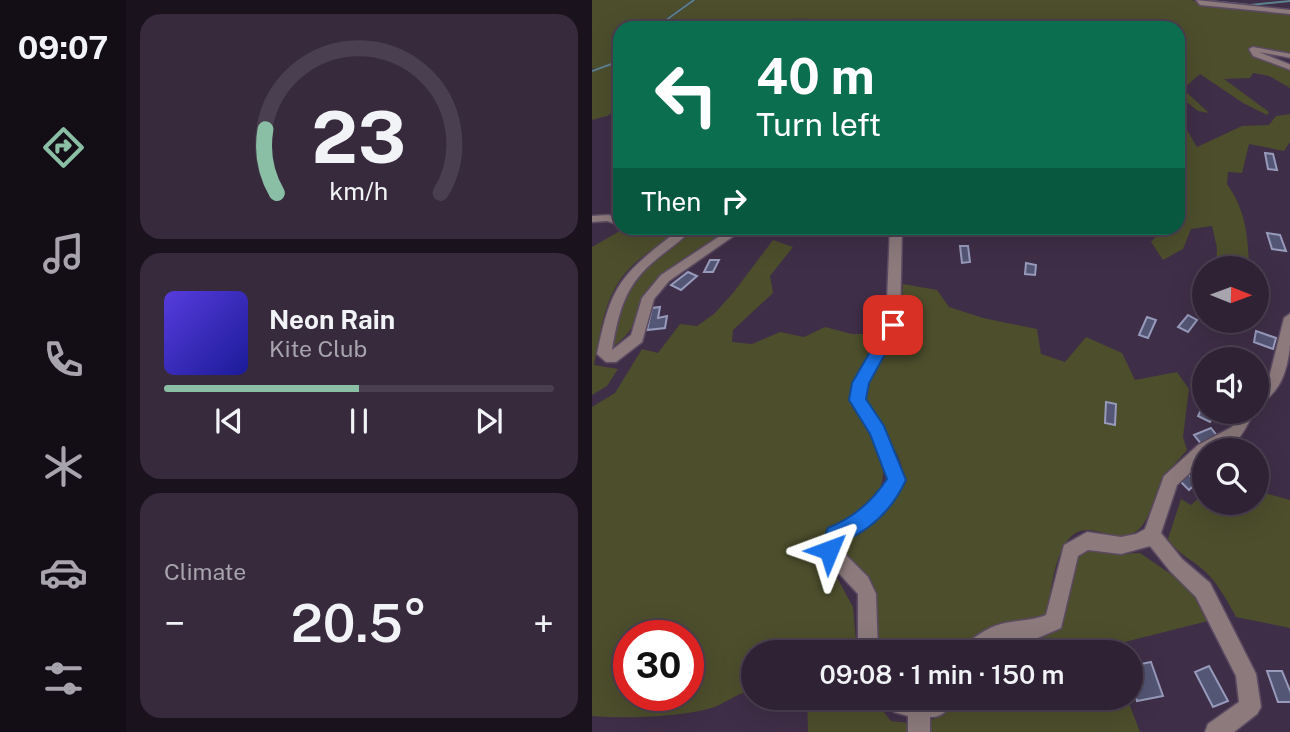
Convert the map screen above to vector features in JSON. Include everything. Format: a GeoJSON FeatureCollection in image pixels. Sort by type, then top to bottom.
{"type":"FeatureCollection","features":[{"type":"Feature","properties":{"kind":"street"},"geometry":{"type":"LineString","coordinates":[[1199,1],[1290,12]]}},
{"type":"Feature","properties":{"kind":"street"},"geometry":{"type":"LineString","coordinates":[[1290,56],[1253,49],[1256,54],[1290,68]]}},
{"type":"Feature","properties":{"kind":"street"},"geometry":{"type":"LineString","coordinates":[[592,219],[613,220]]}},
{"type":"Feature","properties":{"kind":"street"},"geometry":{"type":"LineString","coordinates":[[679,235],[644,261],[621,287],[611,313],[604,354],[611,358],[637,338],[648,298],[665,278],[729,235]]}},
{"type":"Feature","properties":{"kind":"street"},"geometry":{"type":"LineString","coordinates":[[865,640],[868,610],[864,588],[829,550],[835,535],[855,527],[884,500],[896,480],[877,431],[857,400],[860,383],[893,325],[895,235]]}},
{"type":"Feature","properties":{"kind":"street"},"geometry":{"type":"LineString","coordinates":[[1269,386],[1274,381],[1290,318]]}},
{"type":"Feature","properties":{"kind":"street"},"geometry":{"type":"LineString","coordinates":[[1226,438],[1237,432],[1240,424]]}},
{"type":"Feature","properties":{"kind":"street"},"geometry":{"type":"LineString","coordinates":[[991,640],[1001,634],[1033,631],[1054,621],[1070,551],[1087,541],[1109,546],[1136,545],[1152,535],[1170,481],[1192,462]]}},
{"type":"Feature","properties":{"kind":"street"},"geometry":{"type":"LineString","coordinates":[[1152,535],[1176,565],[1203,590],[1246,674],[1250,707],[1216,732]]}},
{"type":"Feature","properties":{"kind":"street"},"geometry":{"type":"LineString","coordinates":[[919,710],[919,732]]}},
{"type":"Feature","properties":{"kind":"green space"},"geometry":{"type":"Polygon","coordinates":[[[592,0],[692,0],[663,21],[613,21],[613,63],[592,69],[592,0]]]}},
{"type":"Feature","properties":{"kind":"green space"},"geometry":{"type":"Polygon","coordinates":[[[696,0],[1191,0],[1216,6],[1290,14],[1290,55],[1258,47],[1249,50],[1290,69],[1290,88],[1269,76],[1253,73],[1250,78],[1224,79],[1269,112],[1267,115],[1243,103],[1200,74],[1185,87],[1185,21],[667,21],[696,0]]]}},
{"type":"Feature","properties":{"kind":"green space"},"geometry":{"type":"Polygon","coordinates":[[[613,64],[613,112],[592,120],[592,72],[613,64]]]}},
{"type":"Feature","properties":{"kind":"green space"},"geometry":{"type":"Polygon","coordinates":[[[1185,91],[1209,113],[1198,111],[1185,101],[1185,91]]]}},
{"type":"Feature","properties":{"kind":"green space"},"geometry":{"type":"Polygon","coordinates":[[[1290,114],[1290,142],[1284,151],[1249,144],[1242,173],[1228,172],[1227,184],[1245,224],[1248,256],[1217,256],[1212,226],[1191,229],[1183,249],[1163,260],[1151,242],[1158,235],[1185,235],[1185,128],[1197,147],[1242,126],[1269,125],[1276,116],[1290,114]]]}},
{"type":"Feature","properties":{"kind":"green space"},"geometry":{"type":"Polygon","coordinates":[[[613,235],[672,235],[634,264],[614,290],[605,314],[594,365],[618,369],[607,386],[592,395],[592,247],[613,235]]]}},
{"type":"Feature","properties":{"kind":"green space"},"geometry":{"type":"Polygon","coordinates":[[[687,235],[721,235],[660,277],[645,295],[626,335],[610,349],[620,308],[627,293],[635,280],[657,258],[687,235]]]}},
{"type":"Feature","properties":{"kind":"green space"},"geometry":{"type":"Polygon","coordinates":[[[773,240],[793,247],[770,276],[773,293],[733,330],[732,342],[752,344],[780,332],[804,337],[825,327],[852,334],[880,334],[852,383],[850,402],[868,429],[881,458],[881,485],[874,499],[817,545],[817,555],[835,574],[853,607],[856,640],[741,640],[741,694],[704,710],[704,620],[613,620],[613,711],[699,711],[666,716],[592,716],[592,407],[615,393],[642,349],[658,353],[680,324],[697,326],[714,314],[773,240]]]}},
{"type":"Feature","properties":{"kind":"green space"},"geometry":{"type":"Polygon","coordinates":[[[903,284],[937,290],[949,307],[983,318],[1037,329],[1041,354],[1065,362],[1086,337],[1122,353],[1135,380],[1177,372],[1189,389],[1183,437],[1187,450],[1163,480],[1147,519],[1130,535],[1114,536],[1087,530],[1076,533],[1068,540],[1056,564],[1047,617],[985,632],[971,640],[873,640],[873,611],[834,549],[882,514],[900,490],[903,473],[901,462],[868,407],[864,387],[870,371],[891,342],[900,316],[903,284]]]}},
{"type":"Feature","properties":{"kind":"green space"},"geometry":{"type":"Polygon","coordinates":[[[1269,494],[1290,500],[1290,628],[1236,617],[1212,579],[1172,544],[1168,539],[1181,499],[1191,505],[1192,515],[1269,515],[1269,494]]]}},
{"type":"Feature","properties":{"kind":"green space"},"geometry":{"type":"Polygon","coordinates":[[[1089,550],[1113,554],[1140,553],[1194,590],[1208,621],[1133,640],[1021,640],[1036,637],[1076,555],[1089,550]]]}},
{"type":"Feature","properties":{"kind":"green space"},"geometry":{"type":"Polygon","coordinates":[[[807,710],[882,710],[891,721],[920,723],[935,718],[946,710],[1132,710],[1140,732],[808,732],[807,710]]]}},
{"type":"Feature","properties":{"kind":"building"},"geometry":{"type":"Polygon","coordinates":[[[1265,153],[1273,154],[1277,170],[1268,169],[1265,153]]]}},
{"type":"Feature","properties":{"kind":"building"},"geometry":{"type":"Polygon","coordinates":[[[1267,233],[1280,235],[1286,251],[1272,249],[1267,233]]]}},
{"type":"Feature","properties":{"kind":"building"},"geometry":{"type":"Polygon","coordinates":[[[960,246],[968,246],[970,262],[962,263],[960,246]]]}},
{"type":"Feature","properties":{"kind":"building"},"geometry":{"type":"Polygon","coordinates":[[[710,260],[719,260],[713,272],[704,272],[710,260]]]}},
{"type":"Feature","properties":{"kind":"building"},"geometry":{"type":"Polygon","coordinates":[[[1026,263],[1036,265],[1035,275],[1025,274],[1026,263]]]}},
{"type":"Feature","properties":{"kind":"building"},"geometry":{"type":"Polygon","coordinates":[[[688,272],[697,276],[681,290],[671,285],[688,272]]]}},
{"type":"Feature","properties":{"kind":"building"},"geometry":{"type":"Polygon","coordinates":[[[660,307],[658,318],[667,316],[665,328],[647,330],[652,308],[660,307]]]}},
{"type":"Feature","properties":{"kind":"building"},"geometry":{"type":"Polygon","coordinates":[[[875,315],[886,316],[884,327],[873,326],[875,315]]]}},
{"type":"Feature","properties":{"kind":"building"},"geometry":{"type":"Polygon","coordinates":[[[1188,315],[1192,317],[1192,327],[1188,332],[1178,327],[1188,315]]]}},
{"type":"Feature","properties":{"kind":"building"},"geometry":{"type":"Polygon","coordinates":[[[1147,317],[1156,320],[1148,338],[1139,335],[1147,317]]]}},
{"type":"Feature","properties":{"kind":"building"},"geometry":{"type":"Polygon","coordinates":[[[1256,333],[1276,338],[1273,349],[1254,342],[1256,333]]]}},
{"type":"Feature","properties":{"kind":"building"},"geometry":{"type":"Polygon","coordinates":[[[1106,402],[1116,404],[1115,425],[1105,423],[1106,402]]]}},
{"type":"Feature","properties":{"kind":"building"},"geometry":{"type":"Polygon","coordinates":[[[1211,428],[1219,438],[1196,438],[1194,435],[1211,428]]]}},
{"type":"Feature","properties":{"kind":"building"},"geometry":{"type":"Polygon","coordinates":[[[1188,474],[1192,478],[1192,487],[1189,490],[1180,481],[1188,474]]]}},
{"type":"Feature","properties":{"kind":"building"},"geometry":{"type":"Polygon","coordinates":[[[1151,662],[1163,696],[1143,700],[1143,664],[1151,662]]]}},
{"type":"Feature","properties":{"kind":"building"},"geometry":{"type":"Polygon","coordinates":[[[1209,666],[1228,701],[1213,707],[1195,672],[1209,666]]]}},
{"type":"Feature","properties":{"kind":"building"},"geometry":{"type":"Polygon","coordinates":[[[1267,671],[1282,671],[1291,693],[1291,702],[1278,702],[1267,671]]]}},
{"type":"Feature","properties":{"kind":"waterway"},"geometry":{"type":"LineString","coordinates":[[665,21],[694,0]]}},
{"type":"Feature","properties":{"kind":"waterway"},"geometry":{"type":"LineString","coordinates":[[1200,0],[1250,5],[1291,1]]}},
{"type":"Feature","properties":{"kind":"waterway"},"geometry":{"type":"LineString","coordinates":[[592,71],[613,64]]}},
{"type":"Feature","properties":{"kind":"route"},"geometry":{"type":"LineString","coordinates":[[829,550],[835,535],[855,527],[884,500],[896,480],[877,431],[857,400],[860,383],[893,325]]}}]}
